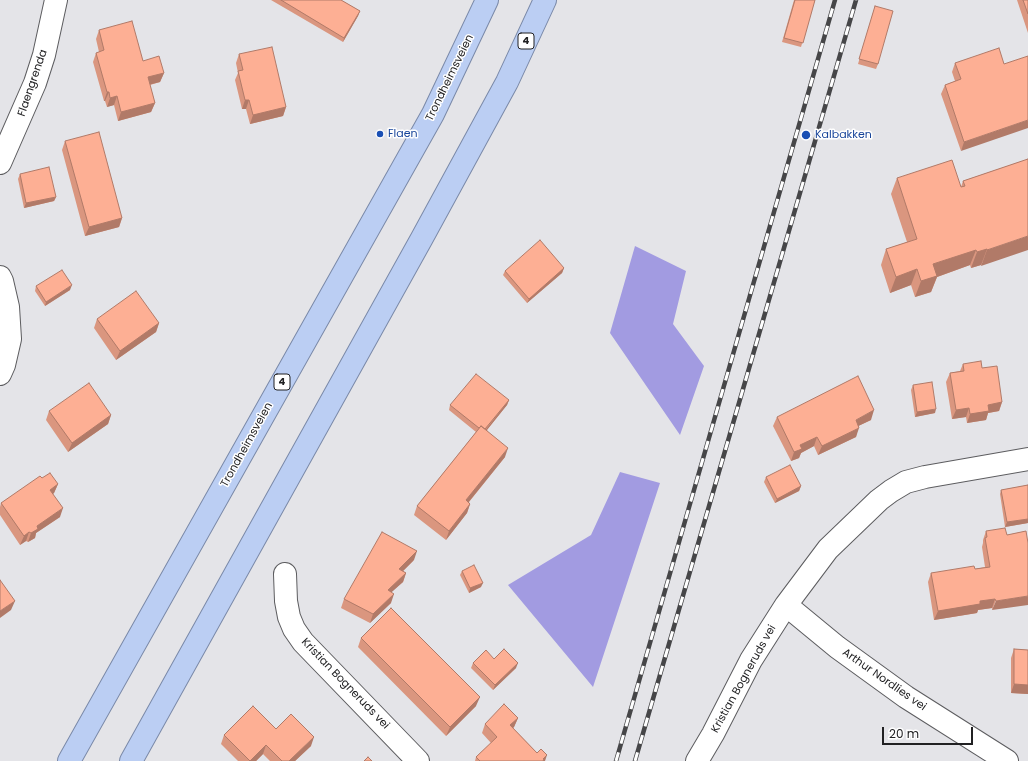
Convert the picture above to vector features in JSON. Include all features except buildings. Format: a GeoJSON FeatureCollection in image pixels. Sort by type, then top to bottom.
{"type":"FeatureCollection","features":[{"type":"Feature","properties":{"kind":"highway","name":"Trondheimsveien"},"geometry":{"type":"LineString","coordinates":[[70,761],[433,114],[487,0]]}},
{"type":"Feature","properties":{"kind":"highway","name":"4"},"geometry":{"type":"LineString","coordinates":[[131,761],[422,238],[507,82],[545,0]]}},
{"type":"Feature","properties":{"kind":"street","name":"Flaengrenda"},"geometry":{"type":"LineString","coordinates":[[0,163],[35,84],[44,55],[56,0]]}},
{"type":"Feature","properties":{"kind":"street"},"geometry":{"type":"LineString","coordinates":[[0,277],[8,307],[10,339],[0,374]]}},
{"type":"Feature","properties":{"kind":"street","name":"Kristian Bogneruds vei"},"geometry":{"type":"LineString","coordinates":[[697,761],[713,734],[751,660],[786,605],[828,549],[879,500],[906,482],[925,477],[1028,459]]}},
{"type":"Feature","properties":{"kind":"street","name":"Kristian Bogneruds vei"},"geometry":{"type":"LineString","coordinates":[[285,574],[286,601],[289,617],[300,638],[418,761]]}},
{"type":"Feature","properties":{"kind":"street","name":"Arthur Nordlies vei"},"geometry":{"type":"LineString","coordinates":[[786,605],[837,647],[887,683],[1007,761]]}},
{"type":"Feature","properties":{"kind":"shaded area"},"geometry":{"type":"Polygon","coordinates":[[[635,246],[686,271],[673,324],[704,366],[680,435],[610,333],[635,246]]]}},
{"type":"Feature","properties":{"kind":"shaded area"},"geometry":{"type":"Polygon","coordinates":[[[620,472],[660,483],[593,687],[508,585],[591,535],[620,472]]]}},
{"type":"Feature","properties":{"kind":"railway"},"geometry":{"type":"LineString","coordinates":[[616,761],[835,0]]}},
{"type":"Feature","properties":{"kind":"railway"},"geometry":{"type":"LineString","coordinates":[[635,761],[856,0]]}},
{"type":"Feature","properties":{"kind":"place","name":"Flaen"},"geometry":{"type":"Point","coordinates":[380,134]}},
{"type":"Feature","properties":{"kind":"place","name":"Kalbakken"},"geometry":{"type":"Point","coordinates":[806,135]}}]}
